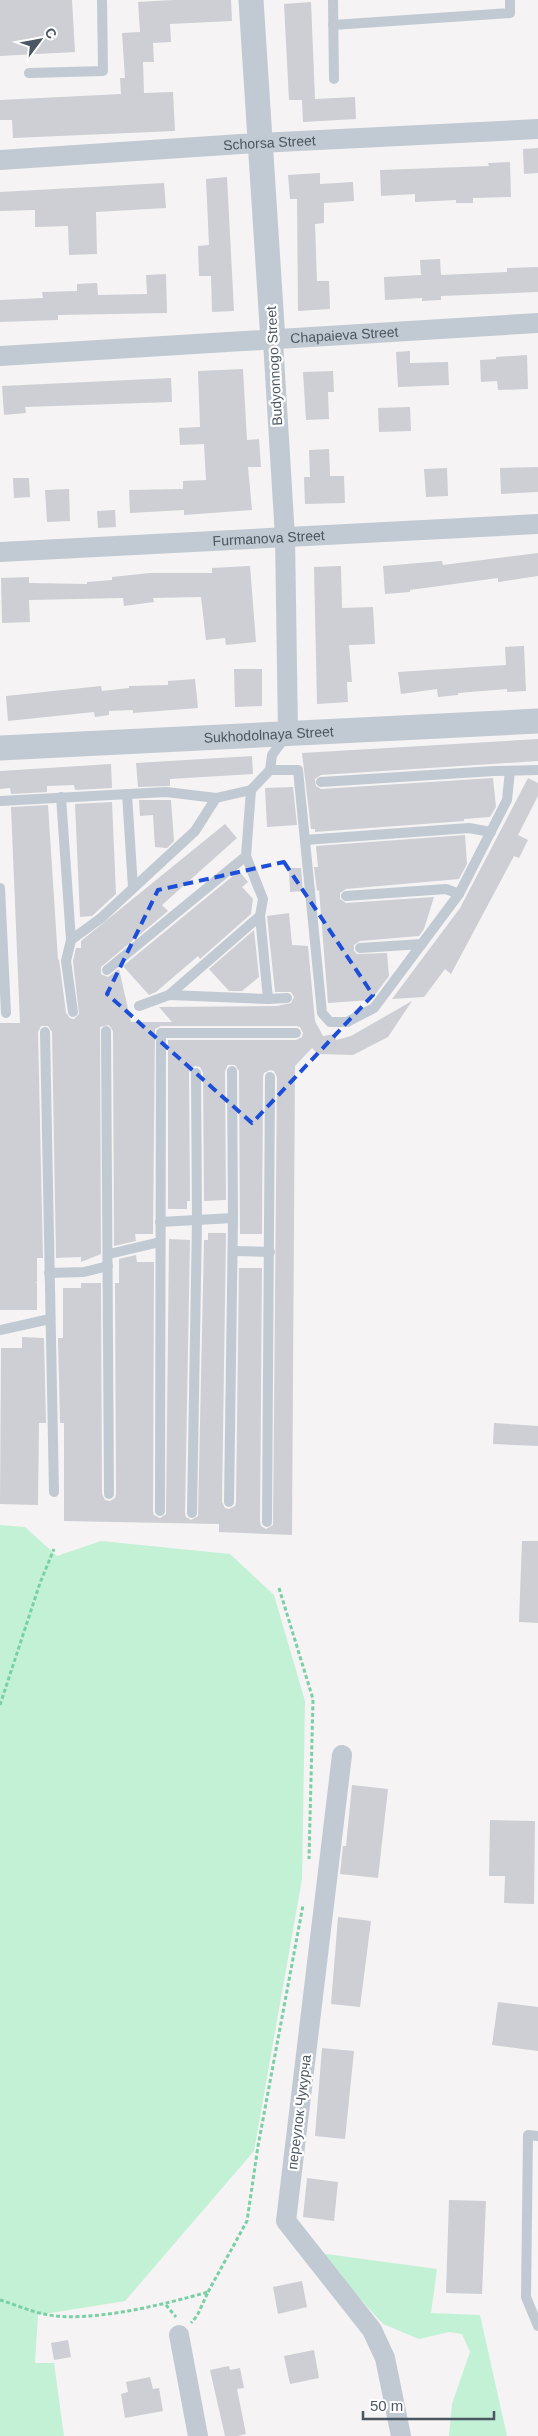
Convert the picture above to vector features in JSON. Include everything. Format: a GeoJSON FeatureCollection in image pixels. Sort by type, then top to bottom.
{"type":"FeatureCollection","features":[{"type":"Feature","properties":{"kind":"street","name":"Budyonnogo Street"},"geometry":{"type":"LineString","coordinates":[[251,0],[285,537],[288,733]]}},
{"type":"Feature","properties":{"kind":"street","name":"Schorsa Street"},"geometry":{"type":"LineString","coordinates":[[0,160],[538,129]]}},
{"type":"Feature","properties":{"kind":"street","name":"Chapaieva Street"},"geometry":{"type":"LineString","coordinates":[[0,356],[538,323]]}},
{"type":"Feature","properties":{"kind":"street","name":"Furmanova Street"},"geometry":{"type":"LineString","coordinates":[[0,552],[538,524]]}},
{"type":"Feature","properties":{"kind":"street","name":"Sukhodolnaya Street"},"geometry":{"type":"LineString","coordinates":[[0,748],[538,721]]}},
{"type":"Feature","properties":{"kind":"street","name":"переулок Чукурча"},"geometry":{"type":"LineString","coordinates":[[342,1755],[286,2221],[372,2330],[384,2358],[401,2436]]}},
{"type":"Feature","properties":{"kind":"street"},"geometry":{"type":"LineString","coordinates":[[179,2335],[198,2436]]}},
{"type":"Feature","properties":{"kind":"lane"},"geometry":{"type":"LineString","coordinates":[[29,74],[103,71],[102,0]]}},
{"type":"Feature","properties":{"kind":"lane"},"geometry":{"type":"LineString","coordinates":[[333,0],[334,79]]}},
{"type":"Feature","properties":{"kind":"lane"},"geometry":{"type":"LineString","coordinates":[[333,25],[510,13],[510,0]]}},
{"type":"Feature","properties":{"kind":"lane"},"geometry":{"type":"LineString","coordinates":[[0,801],[166,792],[216,798],[251,790],[270,770],[272,755],[288,733]]}},
{"type":"Feature","properties":{"kind":"lane"},"geometry":{"type":"LineString","coordinates":[[270,770],[298,770],[322,1013],[330,1022],[347,1022],[374,1008],[459,894],[507,800],[510,771]]}},
{"type":"Feature","properties":{"kind":"lane"},"geometry":{"type":"LineString","coordinates":[[321,782],[538,770]]}},
{"type":"Feature","properties":{"kind":"lane"},"geometry":{"type":"LineString","coordinates":[[251,790],[246,856],[263,898],[260,916],[268,999]]}},
{"type":"Feature","properties":{"kind":"lane"},"geometry":{"type":"LineString","coordinates":[[127,794],[133,888]]}},
{"type":"Feature","properties":{"kind":"lane"},"geometry":{"type":"LineString","coordinates":[[61,797],[71,940],[66,961],[74,1012]]}},
{"type":"Feature","properties":{"kind":"lane"},"geometry":{"type":"LineString","coordinates":[[71,940],[101,918],[195,831],[216,798]]}},
{"type":"Feature","properties":{"kind":"lane"},"geometry":{"type":"LineString","coordinates":[[305,840],[469,828],[491,832]]}},
{"type":"Feature","properties":{"kind":"lane"},"geometry":{"type":"LineString","coordinates":[[107,970],[246,856]]}},
{"type":"Feature","properties":{"kind":"lane"},"geometry":{"type":"LineString","coordinates":[[0,888],[6,1013]]}},
{"type":"Feature","properties":{"kind":"lane"},"geometry":{"type":"LineString","coordinates":[[346,896],[446,889],[459,894]]}},
{"type":"Feature","properties":{"kind":"lane"},"geometry":{"type":"LineString","coordinates":[[139,1006],[169,995],[260,916]]}},
{"type":"Feature","properties":{"kind":"lane"},"geometry":{"type":"LineString","coordinates":[[360,948],[422,944]]}},
{"type":"Feature","properties":{"kind":"lane"},"geometry":{"type":"LineString","coordinates":[[169,995],[287,998]]}},
{"type":"Feature","properties":{"kind":"lane"},"geometry":{"type":"LineString","coordinates":[[106,1031],[109,1254],[109,1494]]}},
{"type":"Feature","properties":{"kind":"lane"},"geometry":{"type":"LineString","coordinates":[[45,1032],[54,1492]]}},
{"type":"Feature","properties":{"kind":"lane"},"geometry":{"type":"LineString","coordinates":[[160,1511],[161,1033],[296,1033]]}},
{"type":"Feature","properties":{"kind":"lane"},"geometry":{"type":"LineString","coordinates":[[230,1502],[233,1251],[232,1072]]}},
{"type":"Feature","properties":{"kind":"lane"},"geometry":{"type":"LineString","coordinates":[[192,1513],[197,1220],[196,1073]]}},
{"type":"Feature","properties":{"kind":"lane"},"geometry":{"type":"LineString","coordinates":[[267,1522],[270,1077]]}},
{"type":"Feature","properties":{"kind":"lane"},"geometry":{"type":"LineString","coordinates":[[160,1222],[233,1218]]}},
{"type":"Feature","properties":{"kind":"lane"},"geometry":{"type":"LineString","coordinates":[[109,1254],[160,1242]]}},
{"type":"Feature","properties":{"kind":"lane"},"geometry":{"type":"LineString","coordinates":[[233,1251],[270,1252]]}},
{"type":"Feature","properties":{"kind":"lane"},"geometry":{"type":"LineString","coordinates":[[49,1273],[84,1272],[108,1266]]}},
{"type":"Feature","properties":{"kind":"lane"},"geometry":{"type":"LineString","coordinates":[[0,1330],[50,1319]]}},
{"type":"Feature","properties":{"kind":"lane"},"geometry":{"type":"LineString","coordinates":[[538,2136],[528,2135],[526,2297],[538,2326]]}},
{"type":"Feature","properties":{"kind":"path"},"geometry":{"type":"LineString","coordinates":[[0,1705],[40,1583],[54,1548]]}},
{"type":"Feature","properties":{"kind":"path"},"geometry":{"type":"LineString","coordinates":[[279,1588],[313,1698],[309,1867]]}},
{"type":"Feature","properties":{"kind":"path"},"geometry":{"type":"LineString","coordinates":[[179,2335],[196,2316],[247,2221],[258,2146],[305,1896]]}},
{"type":"Feature","properties":{"kind":"path"},"geometry":{"type":"LineString","coordinates":[[0,2300],[44,2314],[72,2318],[166,2304],[208,2292]]}},
{"type":"Feature","properties":{"kind":"highlighted area"},"geometry":{"type":"Polygon","coordinates":[[[284,862],[373,995],[252,1123],[107,994],[158,890],[284,862]]]}},
{"type":"Feature","properties":{"kind":"green space"},"geometry":{"type":"Polygon","coordinates":[[[0,1525],[25,1527],[57,1556],[101,1541],[230,1554],[274,1595],[305,1701],[302,1879],[254,2151],[125,2301],[38,2315],[35,2363],[54,2363],[64,2436],[0,2436],[0,1525]]]}},
{"type":"Feature","properties":{"kind":"green space"},"geometry":{"type":"Polygon","coordinates":[[[319,2253],[437,2269],[431,2313],[480,2315],[507,2436],[449,2436],[452,2404],[470,2352],[462,2334],[449,2332],[419,2339],[383,2324],[319,2253]]]}},
{"type":"Feature","properties":{"kind":"building"},"geometry":{"type":"Polygon","coordinates":[[[0,0],[72,0],[75,52],[0,56],[0,0]]]}},
{"type":"Feature","properties":{"kind":"building"},"geometry":{"type":"Polygon","coordinates":[[[231,0],[232,21],[170,24],[171,42],[153,43],[154,62],[143,62],[144,93],[173,92],[175,131],[13,138],[12,120],[0,120],[0,100],[121,94],[120,78],[125,78],[122,33],[140,32],[138,2],[231,0]]]}},
{"type":"Feature","properties":{"kind":"building"},"geometry":{"type":"Polygon","coordinates":[[[311,2],[315,99],[355,97],[356,119],[303,122],[302,100],[289,100],[284,4],[311,2]]]}},
{"type":"Feature","properties":{"kind":"building"},"geometry":{"type":"Polygon","coordinates":[[[538,148],[538,173],[524,174],[523,149],[538,148]]]}},
{"type":"Feature","properties":{"kind":"building"},"geometry":{"type":"Polygon","coordinates":[[[510,162],[511,197],[473,198],[473,203],[456,203],[456,200],[415,202],[415,194],[381,196],[380,170],[489,166],[488,163],[510,162]]]}},
{"type":"Feature","properties":{"kind":"building"},"geometry":{"type":"Polygon","coordinates":[[[320,173],[320,184],[353,182],[354,201],[324,203],[324,223],[315,224],[317,281],[329,281],[330,309],[298,311],[297,199],[290,199],[288,175],[320,173]]]}},
{"type":"Feature","properties":{"kind":"building"},"geometry":{"type":"Polygon","coordinates":[[[227,177],[234,311],[212,312],[211,276],[199,276],[198,246],[209,245],[206,179],[227,177]]]}},
{"type":"Feature","properties":{"kind":"building"},"geometry":{"type":"Polygon","coordinates":[[[164,183],[166,208],[96,212],[97,254],[69,255],[68,226],[35,227],[35,210],[0,211],[0,192],[164,183]]]}},
{"type":"Feature","properties":{"kind":"building"},"geometry":{"type":"Polygon","coordinates":[[[440,259],[441,275],[507,272],[507,268],[538,267],[538,292],[441,296],[441,300],[422,301],[422,298],[385,300],[384,277],[421,275],[420,260],[440,259]]]}},
{"type":"Feature","properties":{"kind":"building"},"geometry":{"type":"Polygon","coordinates":[[[166,274],[167,313],[58,315],[58,320],[0,322],[0,300],[43,298],[42,292],[77,291],[77,284],[97,283],[98,295],[147,294],[146,275],[166,274]]]}},
{"type":"Feature","properties":{"kind":"building"},"geometry":{"type":"Polygon","coordinates":[[[410,351],[410,363],[448,362],[449,385],[398,387],[396,352],[410,351]]]}},
{"type":"Feature","properties":{"kind":"building"},"geometry":{"type":"Polygon","coordinates":[[[527,355],[528,389],[498,390],[497,381],[481,382],[480,360],[527,355]]]}},
{"type":"Feature","properties":{"kind":"building"},"geometry":{"type":"Polygon","coordinates":[[[243,369],[247,440],[259,439],[261,467],[248,467],[252,510],[184,515],[184,510],[130,513],[129,490],[183,489],[183,481],[206,480],[204,444],[180,445],[179,428],[200,427],[198,371],[243,369]]]}},
{"type":"Feature","properties":{"kind":"building"},"geometry":{"type":"Polygon","coordinates":[[[333,371],[334,392],[328,392],[329,419],[306,420],[303,372],[333,371]]]}},
{"type":"Feature","properties":{"kind":"building"},"geometry":{"type":"Polygon","coordinates":[[[171,378],[172,402],[25,407],[26,413],[4,415],[2,386],[171,378]]]}},
{"type":"Feature","properties":{"kind":"building"},"geometry":{"type":"Polygon","coordinates":[[[410,407],[411,431],[379,432],[378,408],[410,407]]]}},
{"type":"Feature","properties":{"kind":"building"},"geometry":{"type":"Polygon","coordinates":[[[329,449],[330,476],[344,476],[345,503],[305,504],[304,477],[310,477],[309,450],[329,449]]]}},
{"type":"Feature","properties":{"kind":"building"},"geometry":{"type":"Polygon","coordinates":[[[538,467],[538,492],[501,494],[500,468],[538,467]]]}},
{"type":"Feature","properties":{"kind":"building"},"geometry":{"type":"Polygon","coordinates":[[[447,468],[448,496],[426,497],[424,469],[447,468]]]}},
{"type":"Feature","properties":{"kind":"building"},"geometry":{"type":"Polygon","coordinates":[[[13,478],[29,478],[30,497],[14,498],[13,478]]]}},
{"type":"Feature","properties":{"kind":"building"},"geometry":{"type":"Polygon","coordinates":[[[69,489],[70,521],[47,522],[45,490],[69,489]]]}},
{"type":"Feature","properties":{"kind":"building"},"geometry":{"type":"Polygon","coordinates":[[[115,510],[116,527],[98,528],[97,511],[115,510]]]}},
{"type":"Feature","properties":{"kind":"building"},"geometry":{"type":"Polygon","coordinates":[[[538,553],[538,576],[498,582],[498,578],[410,590],[410,592],[385,594],[383,566],[442,561],[443,565],[538,553]]]}},
{"type":"Feature","properties":{"kind":"building"},"geometry":{"type":"Polygon","coordinates":[[[250,566],[256,642],[226,645],[225,638],[206,640],[201,597],[153,598],[154,602],[124,606],[123,598],[29,600],[30,622],[2,623],[1,578],[29,577],[29,583],[87,584],[87,582],[112,580],[112,577],[150,573],[212,573],[212,568],[250,566]]]}},
{"type":"Feature","properties":{"kind":"building"},"geometry":{"type":"Polygon","coordinates":[[[341,566],[342,608],[373,607],[375,644],[349,645],[352,682],[347,682],[348,702],[317,704],[314,567],[341,566]]]}},
{"type":"Feature","properties":{"kind":"building"},"geometry":{"type":"Polygon","coordinates":[[[524,646],[526,691],[507,692],[507,689],[458,693],[458,695],[438,697],[437,689],[401,694],[398,672],[506,665],[505,647],[524,646]]]}},
{"type":"Feature","properties":{"kind":"building"},"geometry":{"type":"Polygon","coordinates":[[[234,669],[262,669],[262,706],[235,707],[234,669]]]}},
{"type":"Feature","properties":{"kind":"building"},"geometry":{"type":"Polygon","coordinates":[[[195,679],[198,708],[133,713],[133,710],[109,711],[109,715],[95,717],[94,712],[8,721],[6,696],[101,686],[102,691],[129,688],[129,686],[168,685],[168,681],[195,679]]]}},
{"type":"Feature","properties":{"kind":"building"},"geometry":{"type":"Polygon","coordinates":[[[538,739],[538,761],[321,775],[315,779],[316,786],[321,789],[493,778],[496,807],[490,817],[464,819],[464,821],[315,832],[315,829],[311,829],[302,753],[538,739]]]}},
{"type":"Feature","properties":{"kind":"building"},"geometry":{"type":"Polygon","coordinates":[[[252,756],[253,774],[170,779],[170,786],[138,787],[136,763],[252,756]]]}},
{"type":"Feature","properties":{"kind":"building"},"geometry":{"type":"Polygon","coordinates":[[[111,764],[112,788],[75,790],[74,785],[47,786],[47,792],[11,794],[10,788],[0,789],[0,771],[111,764]]]}},
{"type":"Feature","properties":{"kind":"building"},"geometry":{"type":"Polygon","coordinates":[[[528,778],[538,783],[538,796],[518,835],[528,840],[519,858],[514,856],[451,974],[445,969],[424,997],[392,999],[460,908],[528,778]]]}},
{"type":"Feature","properties":{"kind":"building"},"geometry":{"type":"Polygon","coordinates":[[[293,787],[297,825],[267,827],[265,788],[293,787]]]}},
{"type":"Feature","properties":{"kind":"building"},"geometry":{"type":"Polygon","coordinates":[[[139,800],[171,800],[174,841],[167,848],[155,847],[153,815],[140,816],[139,800]]]}},
{"type":"Feature","properties":{"kind":"building"},"geometry":{"type":"Polygon","coordinates":[[[112,802],[116,894],[92,916],[80,917],[75,804],[112,802]]]}},
{"type":"Feature","properties":{"kind":"building"},"geometry":{"type":"Polygon","coordinates":[[[48,805],[58,960],[66,1013],[70,1018],[74,1019],[79,1014],[73,961],[76,948],[81,948],[81,941],[225,824],[237,838],[162,905],[168,911],[101,967],[101,974],[108,977],[119,969],[131,1022],[172,1022],[159,1007],[277,1006],[291,1003],[294,997],[291,992],[275,992],[267,916],[289,913],[292,945],[308,946],[315,1021],[323,1036],[335,1034],[336,1040],[351,1036],[412,1001],[388,1037],[353,1055],[318,1054],[312,1048],[295,1066],[292,1535],[219,1532],[219,1524],[64,1521],[64,1423],[60,1423],[58,1338],[63,1338],[63,1288],[81,1288],[81,1283],[101,1283],[102,1494],[105,1500],[110,1501],[115,1498],[116,1494],[115,1283],[119,1283],[119,1259],[136,1255],[137,1262],[154,1262],[153,1511],[154,1515],[160,1518],[166,1514],[169,1239],[190,1240],[185,1513],[186,1517],[191,1520],[198,1516],[204,1240],[208,1240],[208,1233],[226,1233],[222,1502],[225,1508],[229,1509],[235,1506],[236,1502],[239,1268],[262,1268],[260,1522],[261,1526],[266,1529],[273,1525],[277,1077],[274,1071],[270,1070],[264,1073],[263,1077],[262,1234],[240,1234],[239,1071],[235,1065],[228,1065],[225,1071],[226,1200],[204,1201],[203,1073],[200,1067],[195,1066],[190,1069],[189,1073],[190,1201],[187,1201],[187,1209],[168,1209],[168,1040],[296,1040],[302,1037],[303,1033],[300,1027],[296,1026],[161,1026],[155,1029],[153,1234],[135,1234],[136,1241],[114,1246],[113,1031],[109,1025],[100,1027],[101,1254],[81,1262],[81,1257],[56,1258],[52,1032],[48,1026],[41,1026],[38,1032],[43,1258],[37,1258],[37,1282],[35,1283],[37,1283],[37,1310],[0,1310],[0,1023],[20,1023],[11,807],[48,805]]]}},
{"type":"Feature","properties":{"kind":"building"},"geometry":{"type":"Polygon","coordinates":[[[465,835],[467,864],[459,879],[346,889],[340,893],[340,899],[346,903],[434,897],[424,929],[419,936],[360,941],[354,945],[354,951],[357,954],[387,953],[389,976],[371,1000],[328,1003],[319,890],[317,891],[314,867],[318,867],[316,846],[465,835]]]}},
{"type":"Feature","properties":{"kind":"building"},"geometry":{"type":"Polygon","coordinates":[[[289,868],[301,868],[303,891],[290,892],[289,868]]]}},
{"type":"Feature","properties":{"kind":"building"},"geometry":{"type":"Polygon","coordinates":[[[239,871],[248,882],[242,887],[253,899],[251,914],[200,959],[198,956],[156,992],[149,995],[123,966],[239,871]]]}},
{"type":"Feature","properties":{"kind":"building"},"geometry":{"type":"Polygon","coordinates":[[[254,930],[259,977],[242,991],[229,991],[209,969],[254,930]]]}},
{"type":"Feature","properties":{"kind":"building"},"geometry":{"type":"Polygon","coordinates":[[[22,1337],[44,1338],[46,1423],[39,1423],[38,1505],[0,1504],[1,1348],[22,1348],[22,1337]]]}},
{"type":"Feature","properties":{"kind":"building"},"geometry":{"type":"Polygon","coordinates":[[[494,1423],[538,1426],[538,1446],[493,1444],[494,1423]]]}},
{"type":"Feature","properties":{"kind":"building"},"geometry":{"type":"Polygon","coordinates":[[[522,1541],[538,1541],[538,1623],[519,1622],[522,1541]]]}},
{"type":"Feature","properties":{"kind":"building"},"geometry":{"type":"Polygon","coordinates":[[[352,1785],[388,1789],[378,1878],[340,1874],[343,1846],[346,1846],[352,1785]]]}},
{"type":"Feature","properties":{"kind":"building"},"geometry":{"type":"Polygon","coordinates":[[[490,1820],[535,1821],[534,1904],[504,1903],[505,1876],[489,1876],[490,1820]]]}},
{"type":"Feature","properties":{"kind":"building"},"geometry":{"type":"Polygon","coordinates":[[[338,1917],[371,1921],[360,2007],[331,2004],[338,1917]]]}},
{"type":"Feature","properties":{"kind":"building"},"geometry":{"type":"Polygon","coordinates":[[[498,2002],[538,2007],[538,2051],[492,2045],[498,2002]]]}},
{"type":"Feature","properties":{"kind":"building"},"geometry":{"type":"Polygon","coordinates":[[[322,2048],[354,2051],[345,2139],[315,2136],[322,2048]]]}},
{"type":"Feature","properties":{"kind":"building"},"geometry":{"type":"Polygon","coordinates":[[[307,2178],[338,2182],[334,2221],[303,2217],[307,2178]]]}},
{"type":"Feature","properties":{"kind":"building"},"geometry":{"type":"Polygon","coordinates":[[[449,2200],[486,2201],[482,2294],[446,2293],[449,2200]]]}},
{"type":"Feature","properties":{"kind":"building"},"geometry":{"type":"Polygon","coordinates":[[[302,2281],[307,2307],[278,2314],[273,2287],[302,2281]]]}},
{"type":"Feature","properties":{"kind":"building"},"geometry":{"type":"Polygon","coordinates":[[[68,2340],[71,2357],[54,2360],[51,2343],[68,2340]]]}},
{"type":"Feature","properties":{"kind":"building"},"geometry":{"type":"Polygon","coordinates":[[[314,2350],[319,2378],[290,2384],[284,2356],[314,2350]]]}},
{"type":"Feature","properties":{"kind":"building"},"geometry":{"type":"Polygon","coordinates":[[[229,2366],[230,2370],[240,2368],[244,2388],[237,2389],[246,2434],[238,2436],[225,2436],[210,2370],[229,2366]]]}},
{"type":"Feature","properties":{"kind":"building"},"geometry":{"type":"Polygon","coordinates":[[[150,2377],[153,2389],[159,2388],[163,2411],[125,2418],[121,2394],[128,2392],[126,2382],[150,2377]]]}}]}
